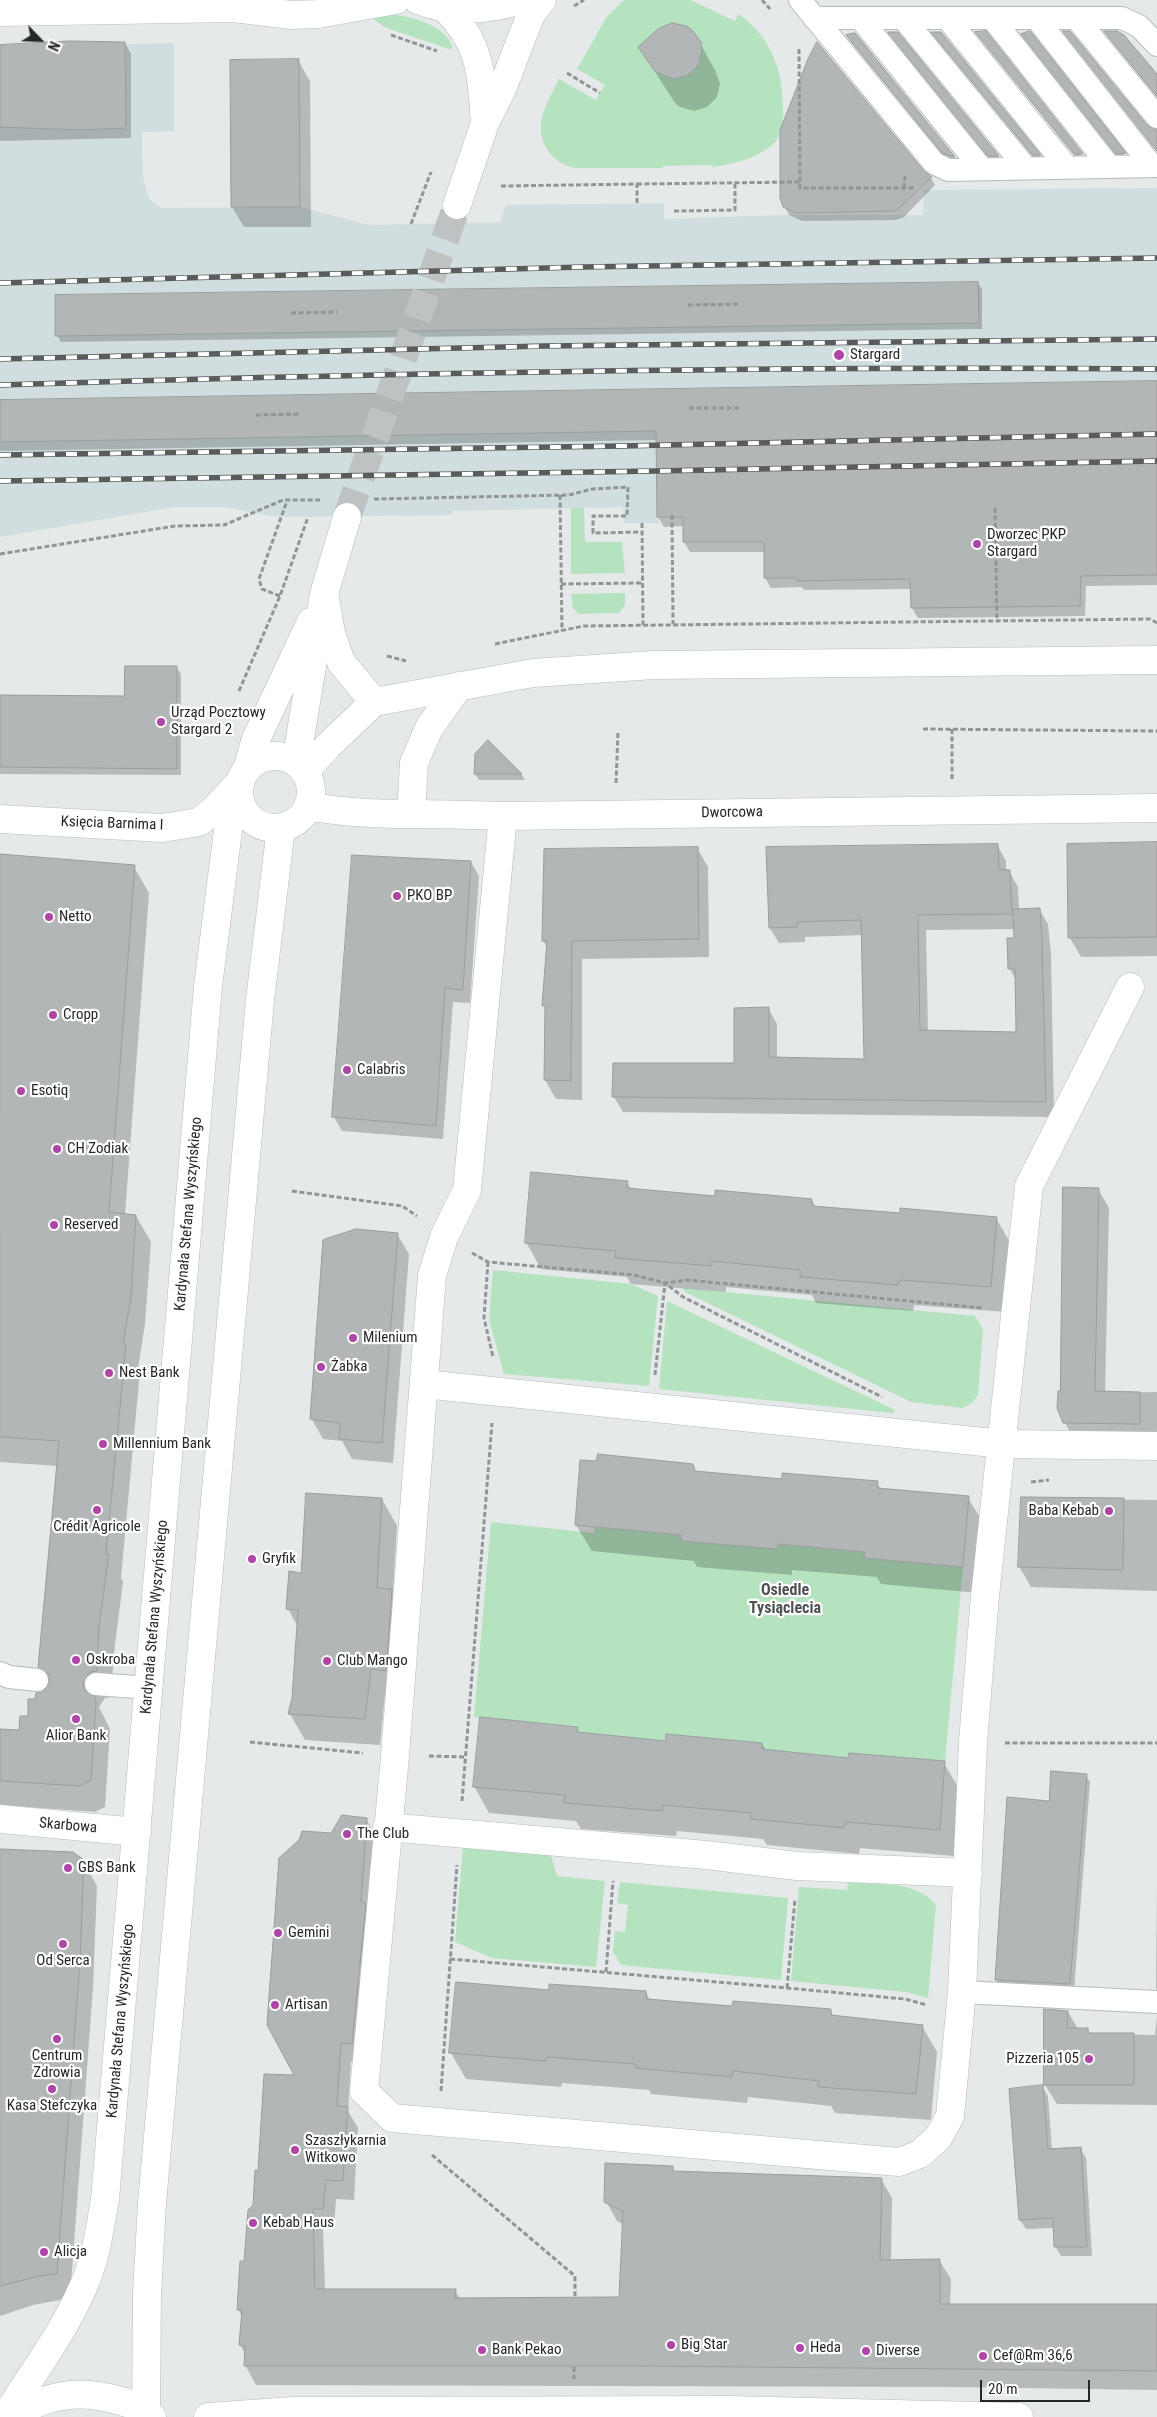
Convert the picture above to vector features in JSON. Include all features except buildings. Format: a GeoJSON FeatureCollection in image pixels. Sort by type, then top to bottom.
{"type":"FeatureCollection","features":[{"type":"Feature","properties":{"kind":"street"},"geometry":{"type":"LineString","coordinates":[[234,8],[262,0]]}},
{"type":"Feature","properties":{"kind":"street"},"geometry":{"type":"LineString","coordinates":[[0,12],[234,8],[291,15],[318,14],[396,0]]}},
{"type":"Feature","properties":{"kind":"street"},"geometry":{"type":"LineString","coordinates":[[406,0],[418,0],[445,8],[473,8],[521,0]]}},
{"type":"Feature","properties":{"kind":"street"},"geometry":{"type":"LineString","coordinates":[[457,205],[485,123],[502,89],[531,14],[542,0]]}},
{"type":"Feature","properties":{"kind":"street"},"geometry":{"type":"LineString","coordinates":[[445,8],[461,24],[477,59],[481,76],[485,123]]}},
{"type":"Feature","properties":{"kind":"street","name":"Kardynała Stefana Wyszyńskiego"},"geometry":{"type":"LineString","coordinates":[[300,767],[324,594],[346,505]]}},
{"type":"Feature","properties":{"kind":"street"},"geometry":{"type":"LineString","coordinates":[[324,594],[331,633],[341,662],[374,702]]}},
{"type":"Feature","properties":{"kind":"street","name":"Kardynała Stefana Wyszyńskiego"},"geometry":{"type":"LineString","coordinates":[[7,2417],[63,2326],[85,2284],[97,2242],[105,2199],[114,2114],[208,986],[230,815],[260,731],[324,594]]}},
{"type":"Feature","properties":{"kind":"street"},"geometry":{"type":"LineString","coordinates":[[300,767],[329,745],[374,702],[533,673],[654,665],[1157,660]]}},
{"type":"Feature","properties":{"kind":"street"},"geometry":{"type":"LineString","coordinates":[[411,814],[414,764],[429,728],[460,686]]}},
{"type":"Feature","properties":{"kind":"street"},"geometry":{"type":"LineString","coordinates":[[274,755],[286,757],[300,767],[310,782],[311,794],[308,806],[298,820],[281,828],[269,828],[248,818],[241,808],[241,783],[252,763],[274,755]]}},
{"type":"Feature","properties":{"kind":"street","name":"Księcia Barnima I"},"geometry":{"type":"LineString","coordinates":[[0,819],[162,828],[199,822],[241,783]]}},
{"type":"Feature","properties":{"kind":"street","name":"Dworcowa"},"geometry":{"type":"LineString","coordinates":[[308,806],[335,812],[375,815],[503,816],[1157,808]]}},
{"type":"Feature","properties":{"kind":"street"},"geometry":{"type":"LineString","coordinates":[[503,816],[466,1190],[444,1236],[432,1276],[395,1756],[364,2091],[392,2118],[899,2162],[920,2154],[938,2138],[950,2116],[962,1992],[973,1742],[985,1596],[1029,1186],[1130,987]]}},
{"type":"Feature","properties":{"kind":"street"},"geometry":{"type":"LineString","coordinates":[[7,2417],[28,2406],[64,2395],[108,2397],[149,2414],[146,2294],[152,2203],[258,1020],[281,828]]}},
{"type":"Feature","properties":{"kind":"street"},"geometry":{"type":"LineString","coordinates":[[424,1384],[1002,1444],[1157,1446]]}},
{"type":"Feature","properties":{"kind":"street","name":"Skarbowa"},"geometry":{"type":"LineString","coordinates":[[0,1819],[137,1832]]}},
{"type":"Feature","properties":{"kind":"street"},"geometry":{"type":"LineString","coordinates":[[387,1827],[616,1847],[798,1866],[968,1873]]}},
{"type":"Feature","properties":{"kind":"street"},"geometry":{"type":"LineString","coordinates":[[208,2417],[293,2411],[729,2410],[1019,2417]]}},
{"type":"Feature","properties":{"kind":"lane"},"geometry":{"type":"LineString","coordinates":[[800,0],[934,163],[948,170],[1155,166]]}},
{"type":"Feature","properties":{"kind":"lane"},"geometry":{"type":"LineString","coordinates":[[814,18],[1077,18],[1129,20],[1145,30],[1157,45]]}},
{"type":"Feature","properties":{"kind":"lane"},"geometry":{"type":"LineString","coordinates":[[860,18],[982,169]]}},
{"type":"Feature","properties":{"kind":"lane"},"geometry":{"type":"LineString","coordinates":[[904,18],[1026,168]]}},
{"type":"Feature","properties":{"kind":"lane"},"geometry":{"type":"LineString","coordinates":[[947,18],[1067,167]]}},
{"type":"Feature","properties":{"kind":"lane"},"geometry":{"type":"LineString","coordinates":[[992,18],[1110,166]]}},
{"type":"Feature","properties":{"kind":"lane"},"geometry":{"type":"LineString","coordinates":[[1077,18],[1157,117]]}},
{"type":"Feature","properties":{"kind":"lane"},"geometry":{"type":"LineString","coordinates":[[1037,19],[1155,166]]}},
{"type":"Feature","properties":{"kind":"lane"},"geometry":{"type":"LineString","coordinates":[[0,1674],[9,1677],[37,1680]]}},
{"type":"Feature","properties":{"kind":"lane"},"geometry":{"type":"LineString","coordinates":[[96,1684],[149,1688]]}},
{"type":"Feature","properties":{"kind":"lane"},"geometry":{"type":"LineString","coordinates":[[962,1992],[1157,2002]]}},
{"type":"Feature","properties":{"kind":"path"},"geometry":{"type":"LineString","coordinates":[[382,32],[442,54]]}},
{"type":"Feature","properties":{"kind":"path"},"geometry":{"type":"LineString","coordinates":[[567,73],[600,93]]}},
{"type":"Feature","properties":{"kind":"path"},"geometry":{"type":"LineString","coordinates":[[412,224],[432,170]]}},
{"type":"Feature","properties":{"kind":"path"},"geometry":{"type":"LineString","coordinates":[[501,186],[800,182]]}},
{"type":"Feature","properties":{"kind":"path"},"geometry":{"type":"LineString","coordinates":[[637,184],[637,204]]}},
{"type":"Feature","properties":{"kind":"path"},"geometry":{"type":"LineString","coordinates":[[674,211],[735,210],[735,184]]}},
{"type":"Feature","properties":{"kind":"path"},"geometry":{"type":"LineString","coordinates":[[688,305],[739,304]]}},
{"type":"Feature","properties":{"kind":"path"},"geometry":{"type":"LineString","coordinates":[[291,312],[337,312]]}},
{"type":"Feature","properties":{"kind":"path"},"geometry":{"type":"LineString","coordinates":[[689,408],[739,408]]}},
{"type":"Feature","properties":{"kind":"path"},"geometry":{"type":"LineString","coordinates":[[256,414],[301,414]]}},
{"type":"Feature","properties":{"kind":"path"},"geometry":{"type":"LineString","coordinates":[[0,554],[175,526],[224,525],[287,501],[346,505],[569,495],[592,489],[628,487],[627,516],[593,516],[593,533],[642,532]]}},
{"type":"Feature","properties":{"kind":"path"},"geometry":{"type":"LineString","coordinates":[[560,495],[562,631]]}},
{"type":"Feature","properties":{"kind":"path"},"geometry":{"type":"LineString","coordinates":[[280,596],[262,589],[259,579],[287,501]]}},
{"type":"Feature","properties":{"kind":"path"},"geometry":{"type":"LineString","coordinates":[[996,508],[997,621]]}},
{"type":"Feature","properties":{"kind":"path"},"geometry":{"type":"LineString","coordinates":[[672,516],[673,624]]}},
{"type":"Feature","properties":{"kind":"path"},"geometry":{"type":"LineString","coordinates":[[238,693],[280,596],[308,517]]}},
{"type":"Feature","properties":{"kind":"path"},"geometry":{"type":"LineString","coordinates":[[642,523],[643,625]]}},
{"type":"Feature","properties":{"kind":"path"},"geometry":{"type":"LineString","coordinates":[[561,584],[643,583]]}},
{"type":"Feature","properties":{"kind":"path"},"geometry":{"type":"LineString","coordinates":[[923,730],[1157,731]]}},
{"type":"Feature","properties":{"kind":"path"},"geometry":{"type":"LineString","coordinates":[[952,730],[952,781]]}},
{"type":"Feature","properties":{"kind":"path"},"geometry":{"type":"LineString","coordinates":[[616,784],[618,732]]}},
{"type":"Feature","properties":{"kind":"path"},"geometry":{"type":"LineString","coordinates":[[292,1191],[402,1206],[444,1236],[488,1262],[634,1275],[665,1283],[686,1280],[1016,1311]]}},
{"type":"Feature","properties":{"kind":"path"},"geometry":{"type":"LineString","coordinates":[[438,2122],[496,1371],[484,1318],[488,1262]]}},
{"type":"Feature","properties":{"kind":"path"},"geometry":{"type":"LineString","coordinates":[[665,1283],[683,1297],[891,1401]]}},
{"type":"Feature","properties":{"kind":"path"},"geometry":{"type":"LineString","coordinates":[[650,1408],[665,1283]]}},
{"type":"Feature","properties":{"kind":"path"},"geometry":{"type":"LineString","coordinates":[[1027,1486],[1032,1481],[1051,1480]]}},
{"type":"Feature","properties":{"kind":"path"},"geometry":{"type":"LineString","coordinates":[[250,1742],[395,1756],[466,1757]]}},
{"type":"Feature","properties":{"kind":"path"},"geometry":{"type":"LineString","coordinates":[[973,1742],[1157,1744]]}},
{"type":"Feature","properties":{"kind":"path"},"geometry":{"type":"LineString","coordinates":[[606,1972],[616,1847]]}},
{"type":"Feature","properties":{"kind":"path"},"geometry":{"type":"LineString","coordinates":[[787,1988],[798,1866]]}},
{"type":"Feature","properties":{"kind":"path"},"geometry":{"type":"LineString","coordinates":[[450,1959],[906,1999],[933,2007],[962,1992]]}},
{"type":"Feature","properties":{"kind":"path"},"geometry":{"type":"LineString","coordinates":[[426,2150],[576,2276],[575,2297]]}},
{"type":"Feature","properties":{"kind":"path"},"geometry":{"type":"LineString","coordinates":[[574,2367],[574,2382]]}},
{"type":"Feature","properties":{"kind":"shaded area"},"geometry":{"type":"Polygon","coordinates":[[[174,43],[174,131],[142,132],[143,177],[149,199],[161,208],[300,207],[369,225],[500,222],[506,205],[664,203],[664,219],[784,215],[923,215],[924,190],[1157,188],[1157,575],[1081,576],[1080,601],[1074,606],[918,609],[911,603],[910,579],[797,581],[796,513],[659,516],[659,523],[624,523],[623,507],[452,511],[452,515],[294,517],[270,516],[226,507],[174,507],[0,537],[0,127],[53,127],[53,129],[57,129],[122,127],[125,129],[125,44],[174,43]]]}},
{"type":"Feature","properties":{"kind":"green space"},"geometry":{"type":"Polygon","coordinates":[[[624,0],[690,0],[735,21],[738,14],[749,23],[767,44],[781,81],[783,122],[780,135],[775,142],[769,148],[754,156],[712,167],[712,165],[663,166],[663,168],[576,168],[567,166],[556,159],[547,149],[541,131],[541,122],[546,105],[559,79],[596,100],[605,85],[577,69],[606,18],[624,0]]]}},
{"type":"Feature","properties":{"kind":"green space"},"geometry":{"type":"Polygon","coordinates":[[[386,14],[405,16],[435,27],[449,40],[453,48],[449,49],[384,27],[373,17],[386,14]]]}},
{"type":"Feature","properties":{"kind":"green space"},"geometry":{"type":"Polygon","coordinates":[[[571,508],[584,508],[585,542],[622,542],[625,573],[571,574],[571,508]]]}},
{"type":"Feature","properties":{"kind":"green space"},"geometry":{"type":"Polygon","coordinates":[[[625,593],[625,605],[619,613],[579,614],[573,608],[571,594],[625,593]]]}},
{"type":"Feature","properties":{"kind":"green space"},"geometry":{"type":"Polygon","coordinates":[[[493,1270],[631,1284],[658,1296],[649,1386],[504,1374],[489,1320],[493,1270]]]}},
{"type":"Feature","properties":{"kind":"green space"},"geometry":{"type":"Polygon","coordinates":[[[683,1288],[975,1316],[983,1329],[978,1395],[972,1403],[963,1408],[911,1402],[685,1292],[683,1288]]]}},
{"type":"Feature","properties":{"kind":"green space"},"geometry":{"type":"Polygon","coordinates":[[[667,1301],[893,1409],[895,1412],[659,1389],[667,1301]]]}},
{"type":"Feature","properties":{"kind":"green space"},"geometry":{"type":"Polygon","coordinates":[[[491,1522],[594,1533],[595,1527],[681,1535],[681,1541],[777,1549],[778,1544],[865,1552],[865,1558],[963,1567],[945,1761],[849,1753],[848,1758],[762,1749],[762,1743],[666,1734],[666,1741],[577,1732],[577,1726],[474,1717],[491,1522]]]}},
{"type":"Feature","properties":{"kind":"green space"},"geometry":{"type":"Polygon","coordinates":[[[463,1846],[550,1852],[557,1876],[605,1881],[596,1967],[492,1958],[455,1942],[463,1846]]]}},
{"type":"Feature","properties":{"kind":"green space"},"geometry":{"type":"Polygon","coordinates":[[[620,1882],[788,1898],[781,1980],[621,1965],[613,1952],[615,1931],[625,1932],[628,1905],[617,1903],[620,1882]]]}},
{"type":"Feature","properties":{"kind":"green space"},"geometry":{"type":"Polygon","coordinates":[[[848,1882],[895,1885],[907,1888],[918,1891],[936,1905],[928,1998],[906,1992],[791,1981],[799,1887],[847,1890],[848,1882]]]}},
{"type":"Feature","properties":{"kind":"tunnel"},"geometry":{"type":"LineString","coordinates":[[347,517],[457,205]]}},
{"type":"Feature","properties":{"kind":"railway"},"geometry":{"type":"LineString","coordinates":[[0,283],[583,267],[1157,258]]}},
{"type":"Feature","properties":{"kind":"railway"},"geometry":{"type":"LineString","coordinates":[[0,359],[545,346],[1157,339]]}},
{"type":"Feature","properties":{"kind":"railway"},"geometry":{"type":"LineString","coordinates":[[0,385],[578,371],[1012,368],[1157,369]]}},
{"type":"Feature","properties":{"kind":"railway"},"geometry":{"type":"LineString","coordinates":[[0,455],[623,446],[1157,434]]}},
{"type":"Feature","properties":{"kind":"railway"},"geometry":{"type":"LineString","coordinates":[[0,481],[1157,461]]}},
{"type":"Feature","properties":{"kind":"place","name":"Stargard"},"geometry":{"type":"Point","coordinates":[839,355]}},
{"type":"Feature","properties":{"kind":"place","name":"Dworzec PKP Stargard"},"geometry":{"type":"Point","coordinates":[977,544]}},
{"type":"Feature","properties":{"kind":"place","name":"Urząd Pocztowy Stargard 2"},"geometry":{"type":"Point","coordinates":[161,722]}},
{"type":"Feature","properties":{"kind":"place","name":"PKO BP"},"geometry":{"type":"Point","coordinates":[397,896]}},
{"type":"Feature","properties":{"kind":"place","name":"Netto"},"geometry":{"type":"Point","coordinates":[49,917]}},
{"type":"Feature","properties":{"kind":"place","name":"Cropp"},"geometry":{"type":"Point","coordinates":[53,1015]}},
{"type":"Feature","properties":{"kind":"place","name":"Calabris"},"geometry":{"type":"Point","coordinates":[347,1070]}},
{"type":"Feature","properties":{"kind":"place","name":"Esotiq"},"geometry":{"type":"Point","coordinates":[21,1091]}},
{"type":"Feature","properties":{"kind":"place","name":"CH Zodiak"},"geometry":{"type":"Point","coordinates":[57,1149]}},
{"type":"Feature","properties":{"kind":"place","name":"Reserved"},"geometry":{"type":"Point","coordinates":[54,1225]}},
{"type":"Feature","properties":{"kind":"place","name":"Milenium"},"geometry":{"type":"Point","coordinates":[353,1338]}},
{"type":"Feature","properties":{"kind":"place","name":"Żabka"},"geometry":{"type":"Point","coordinates":[321,1367]}},
{"type":"Feature","properties":{"kind":"place","name":"Nest Bank"},"geometry":{"type":"Point","coordinates":[109,1373]}},
{"type":"Feature","properties":{"kind":"place","name":"Millennium Bank"},"geometry":{"type":"Point","coordinates":[103,1444]}},
{"type":"Feature","properties":{"kind":"place","name":"Crédit Agricole"},"geometry":{"type":"Point","coordinates":[97,1510]}},
{"type":"Feature","properties":{"kind":"place","name":"Baba Kebab"},"geometry":{"type":"Point","coordinates":[1109,1511]}},
{"type":"Feature","properties":{"kind":"place","name":"Gryfik"},"geometry":{"type":"Point","coordinates":[252,1559]}},
{"type":"Feature","properties":{"kind":"place","name":"Oskroba"},"geometry":{"type":"Point","coordinates":[76,1660]}},
{"type":"Feature","properties":{"kind":"place","name":"Club Mango"},"geometry":{"type":"Point","coordinates":[327,1661]}},
{"type":"Feature","properties":{"kind":"place","name":"Alior Bank"},"geometry":{"type":"Point","coordinates":[76,1719]}},
{"type":"Feature","properties":{"kind":"place","name":"The Club"},"geometry":{"type":"Point","coordinates":[347,1834]}},
{"type":"Feature","properties":{"kind":"place","name":"GBS Bank"},"geometry":{"type":"Point","coordinates":[68,1868]}},
{"type":"Feature","properties":{"kind":"place","name":"Gemini"},"geometry":{"type":"Point","coordinates":[278,1933]}},
{"type":"Feature","properties":{"kind":"place","name":"Od Serca"},"geometry":{"type":"Point","coordinates":[63,1944]}},
{"type":"Feature","properties":{"kind":"place","name":"Artisan"},"geometry":{"type":"Point","coordinates":[275,2005]}},
{"type":"Feature","properties":{"kind":"place","name":"Centrum Zdrowia"},"geometry":{"type":"Point","coordinates":[57,2039]}},
{"type":"Feature","properties":{"kind":"place","name":"Pizzeria 105"},"geometry":{"type":"Point","coordinates":[1089,2059]}},
{"type":"Feature","properties":{"kind":"place","name":"Kasa Stefczyka"},"geometry":{"type":"Point","coordinates":[52,2089]}},
{"type":"Feature","properties":{"kind":"place","name":"Szaszłykarnia Witkowo"},"geometry":{"type":"Point","coordinates":[295,2150]}},
{"type":"Feature","properties":{"kind":"place","name":"Kebab Haus"},"geometry":{"type":"Point","coordinates":[253,2223]}},
{"type":"Feature","properties":{"kind":"place","name":"Alicja"},"geometry":{"type":"Point","coordinates":[44,2252]}},
{"type":"Feature","properties":{"kind":"place","name":"Big Star"},"geometry":{"type":"Point","coordinates":[671,2345]}},
{"type":"Feature","properties":{"kind":"place","name":"Heda"},"geometry":{"type":"Point","coordinates":[800,2348]}},
{"type":"Feature","properties":{"kind":"place","name":"Bank Pekao"},"geometry":{"type":"Point","coordinates":[482,2350]}},
{"type":"Feature","properties":{"kind":"place","name":"Diverse"},"geometry":{"type":"Point","coordinates":[866,2351]}},
{"type":"Feature","properties":{"kind":"place","name":"Cef@Rm 36,6"},"geometry":{"type":"Point","coordinates":[983,2356]}},
{"type":"Feature","properties":{"kind":"district","name":"Osiedle Tysiąclecia"},"geometry":{"type":"Point","coordinates":[785,1600]}}]}
